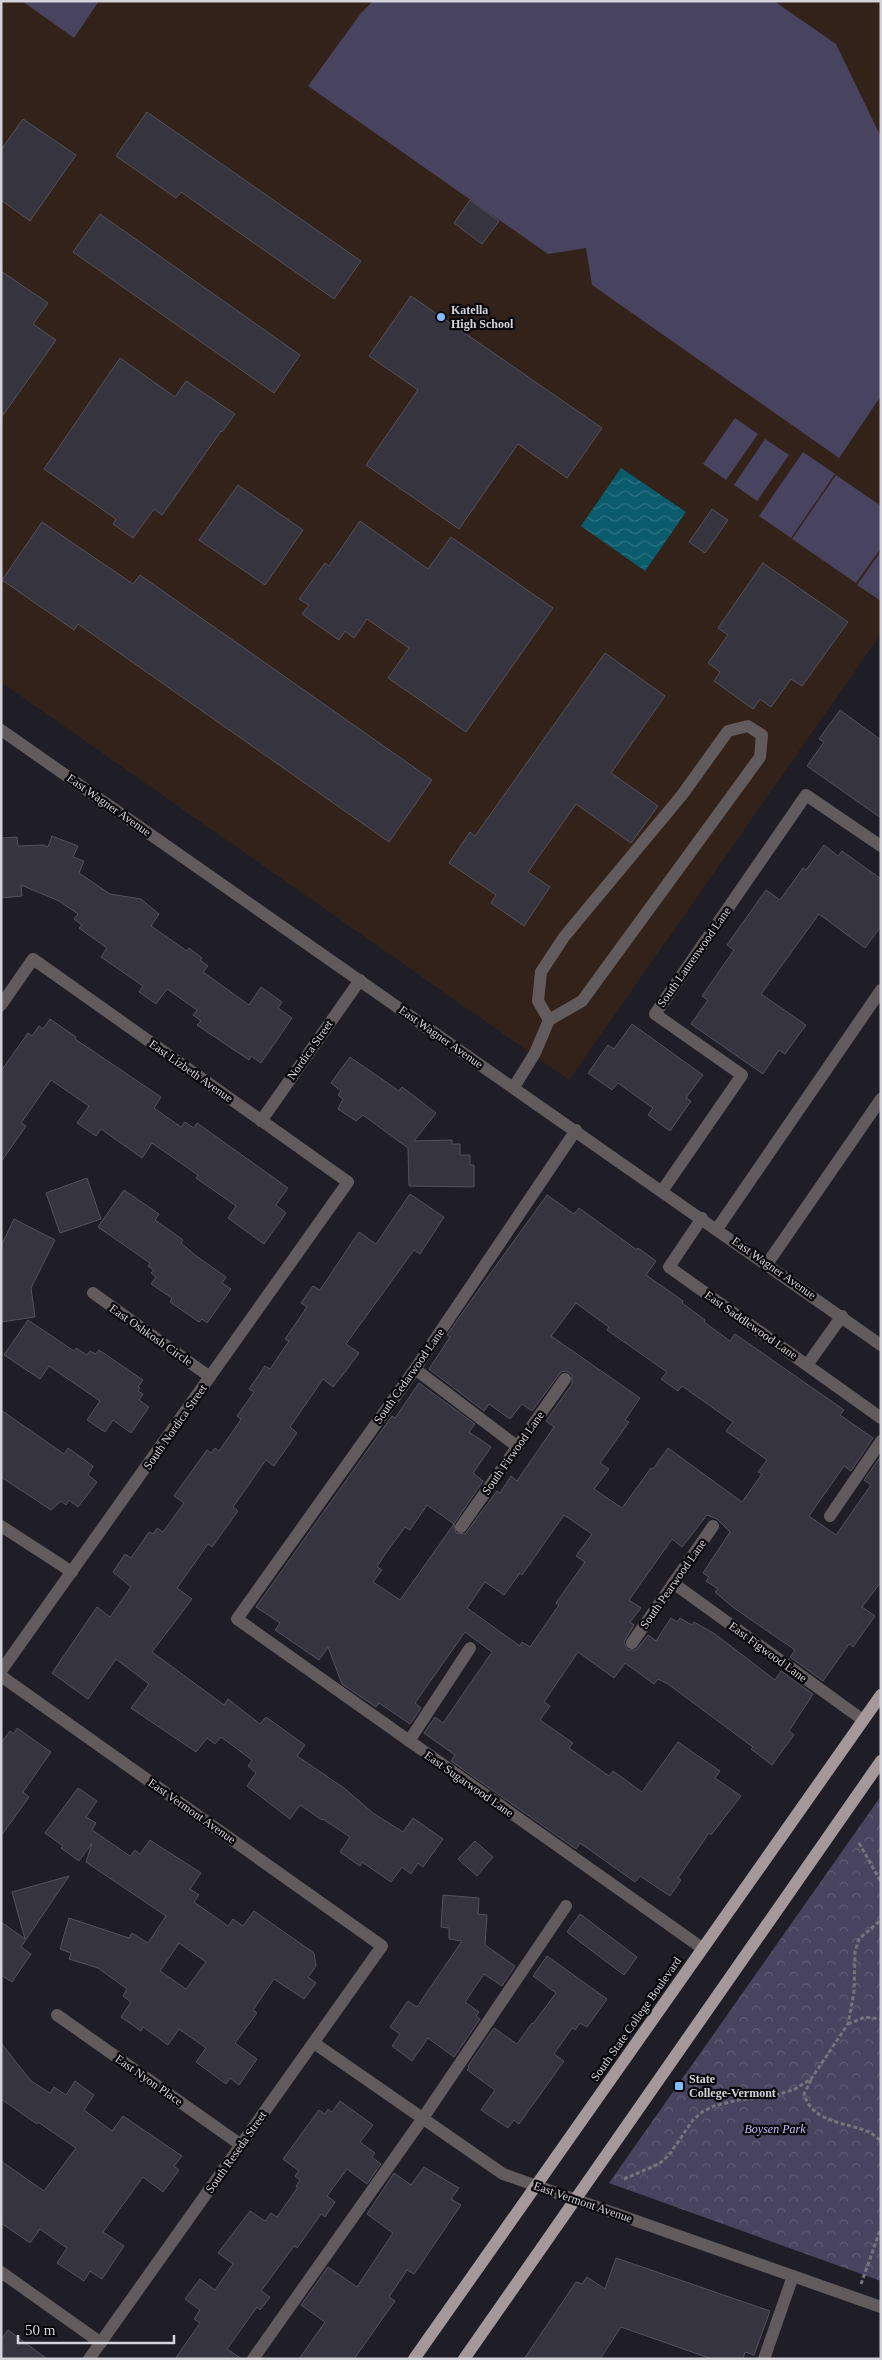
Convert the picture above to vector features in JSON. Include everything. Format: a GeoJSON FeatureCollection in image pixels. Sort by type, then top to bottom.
{"type":"FeatureCollection","features":[{"type":"Feature","properties":{"kind":"main road","name":"South State College Boulevard"},"geometry":{"type":"LineString","coordinates":[[414,2359],[881,1695]]}},
{"type":"Feature","properties":{"kind":"main road"},"geometry":{"type":"LineString","coordinates":[[464,2359],[881,1761]]}},
{"type":"Feature","properties":{"kind":"street"},"geometry":{"type":"LineString","coordinates":[[514,1087],[535,1053],[549,1020],[582,1000],[760,757],[762,735],[748,726],[728,731],[682,795],[564,937],[541,972],[538,1001],[549,1020]]}},
{"type":"Feature","properties":{"kind":"street","name":"East Wagner Avenue"},"geometry":{"type":"LineString","coordinates":[[1,730],[702,1218],[881,1345]]}},
{"type":"Feature","properties":{"kind":"street","name":"South Laurenwood Lane"},"geometry":{"type":"LineString","coordinates":[[662,1191],[742,1075],[654,1014],[806,795],[881,846]]}},
{"type":"Feature","properties":{"kind":"street","name":"East Lizbeth Avenue"},"geometry":{"type":"LineString","coordinates":[[1,1005],[33,959],[348,1182]]}},
{"type":"Feature","properties":{"kind":"street","name":"Nordica Street"},"geometry":{"type":"LineString","coordinates":[[261,1121],[360,980]]}},
{"type":"Feature","properties":{"kind":"street"},"geometry":{"type":"LineString","coordinates":[[717,1229],[881,990]]}},
{"type":"Feature","properties":{"kind":"street"},"geometry":{"type":"LineString","coordinates":[[767,1264],[881,1099]]}},
{"type":"Feature","properties":{"kind":"street","name":"South Cedarwood Lane"},"geometry":{"type":"LineString","coordinates":[[237,1619],[415,1369],[576,1130]]}},
{"type":"Feature","properties":{"kind":"street","name":"South Nordica Street"},"geometry":{"type":"LineString","coordinates":[[1,1671],[348,1182]]}},
{"type":"Feature","properties":{"kind":"street","name":"East Saddlewood Lane"},"geometry":{"type":"LineString","coordinates":[[702,1218],[669,1267],[881,1418]]}},
{"type":"Feature","properties":{"kind":"street","name":"East Oshkosh Circle"},"geometry":{"type":"LineString","coordinates":[[92,1293],[210,1377]]}},
{"type":"Feature","properties":{"kind":"street"},"geometry":{"type":"LineString","coordinates":[[807,1365],[842,1316]]}},
{"type":"Feature","properties":{"kind":"street"},"geometry":{"type":"LineString","coordinates":[[415,1369],[518,1447]]}},
{"type":"Feature","properties":{"kind":"street","name":"South Firwood Lane"},"geometry":{"type":"LineString","coordinates":[[461,1527],[565,1379]]}},
{"type":"Feature","properties":{"kind":"street"},"geometry":{"type":"LineString","coordinates":[[830,1516],[881,1441]]}},
{"type":"Feature","properties":{"kind":"street"},"geometry":{"type":"LineString","coordinates":[[1,1526],[72,1572]]}},
{"type":"Feature","properties":{"kind":"street","name":"South Pearwood Lane"},"geometry":{"type":"LineString","coordinates":[[632,1643],[713,1526]]}},
{"type":"Feature","properties":{"kind":"street","name":"East Figwood Lane"},"geometry":{"type":"LineString","coordinates":[[673,1583],[863,1720]]}},
{"type":"Feature","properties":{"kind":"street","name":"East Sugarwood Lane"},"geometry":{"type":"LineString","coordinates":[[237,1619],[702,1948]]}},
{"type":"Feature","properties":{"kind":"street"},"geometry":{"type":"LineString","coordinates":[[409,1741],[470,1648]]}},
{"type":"Feature","properties":{"kind":"street","name":"East Vermont Avenue"},"geometry":{"type":"LineString","coordinates":[[1,1676],[382,1946]]}},
{"type":"Feature","properties":{"kind":"street"},"geometry":{"type":"LineString","coordinates":[[253,2359],[423,2118],[566,1906]]}},
{"type":"Feature","properties":{"kind":"street","name":"South Reseda Street"},"geometry":{"type":"LineString","coordinates":[[89,2359],[382,1946]]}},
{"type":"Feature","properties":{"kind":"street","name":"East Nyon Place"},"geometry":{"type":"LineString","coordinates":[[57,2015],[241,2146]]}},
{"type":"Feature","properties":{"kind":"street","name":"East Vermont Avenue"},"geometry":{"type":"LineString","coordinates":[[314,2042],[503,2174],[881,2307]]}},
{"type":"Feature","properties":{"kind":"street"},"geometry":{"type":"LineString","coordinates":[[1,2272],[101,2343]]}},
{"type":"Feature","properties":{"kind":"street"},"geometry":{"type":"LineString","coordinates":[[764,2359],[794,2276]]}},
{"type":"Feature","properties":{"kind":"path"},"geometry":{"type":"LineString","coordinates":[[859,1843],[881,1882]]}},
{"type":"Feature","properties":{"kind":"path"},"geometry":{"type":"LineString","coordinates":[[881,1920],[859,1938],[855,1952],[854,1992],[848,2024],[811,2079],[804,2094],[812,2107],[838,2124],[870,2132],[881,2141]]}},
{"type":"Feature","properties":{"kind":"path"},"geometry":{"type":"LineString","coordinates":[[848,2024],[865,2017],[881,2020]]}},
{"type":"Feature","properties":{"kind":"path"},"geometry":{"type":"LineString","coordinates":[[624,2179],[659,2164],[669,2155],[693,2120],[714,2106],[738,2100],[771,2097],[795,2089],[811,2079]]}},
{"type":"Feature","properties":{"kind":"path"},"geometry":{"type":"LineString","coordinates":[[856,2299],[881,2228]]}},
{"type":"Feature","properties":{"kind":"shaded area","name":"Katella High School"},"geometry":{"type":"Polygon","coordinates":[[[1,1],[881,1],[881,634],[569,1080],[1,682],[1,1]]]}},
{"type":"Feature","properties":{"kind":"green space"},"geometry":{"type":"Polygon","coordinates":[[[22,1],[99,1],[74,38],[22,1]]]}},
{"type":"Feature","properties":{"kind":"green space"},"geometry":{"type":"Polygon","coordinates":[[[373,1],[774,1],[836,44],[881,137],[881,396],[839,458],[592,285],[586,248],[548,254],[308,86],[361,13],[373,1]]]}},
{"type":"Feature","properties":{"kind":"green space"},"geometry":{"type":"Polygon","coordinates":[[[735,418],[758,434],[726,480],[703,464],[735,418]]]}},
{"type":"Feature","properties":{"kind":"green space"},"geometry":{"type":"Polygon","coordinates":[[[765,439],[789,455],[757,501],[734,485],[765,439]]]}},
{"type":"Feature","properties":{"kind":"green space"},"geometry":{"type":"Polygon","coordinates":[[[803,452],[835,474],[791,538],[759,516],[803,452]]]}},
{"type":"Feature","properties":{"kind":"green space"},"geometry":{"type":"Polygon","coordinates":[[[836,475],[881,506],[881,548],[856,583],[792,539],[836,475]]]}},
{"type":"Feature","properties":{"kind":"green space"},"geometry":{"type":"Polygon","coordinates":[[[881,551],[881,601],[857,585],[881,551]]]}},
{"type":"Feature","properties":{"kind":"green space","name":"Boysen Park"},"geometry":{"type":"Polygon","coordinates":[[[881,1796],[881,2281],[609,2183],[881,1796]]]}},
{"type":"Feature","properties":{"kind":"water"},"geometry":{"type":"Polygon","coordinates":[[[621,468],[686,512],[645,571],[581,526],[621,468]]]}},
{"type":"Feature","properties":{"kind":"building"},"geometry":{"type":"Polygon","coordinates":[[[147,112],[361,261],[334,299],[181,192],[176,198],[116,156],[147,112]]]}},
{"type":"Feature","properties":{"kind":"building"},"geometry":{"type":"Polygon","coordinates":[[[23,119],[76,155],[30,221],[1,200],[1,150],[23,119]]]}},
{"type":"Feature","properties":{"kind":"building"},"geometry":{"type":"Polygon","coordinates":[[[470,200],[499,221],[482,244],[454,223],[470,200]]]}},
{"type":"Feature","properties":{"kind":"building"},"geometry":{"type":"Polygon","coordinates":[[[100,214],[300,355],[274,393],[73,252],[100,214]]]}},
{"type":"Feature","properties":{"kind":"building"},"geometry":{"type":"Polygon","coordinates":[[[1,271],[48,303],[33,324],[56,340],[1,418],[1,271]]]}},
{"type":"Feature","properties":{"kind":"building"},"geometry":{"type":"Polygon","coordinates":[[[411,296],[602,428],[567,478],[518,444],[459,529],[366,465],[418,390],[369,356],[411,296]]]}},
{"type":"Feature","properties":{"kind":"building"},"geometry":{"type":"Polygon","coordinates":[[[120,358],[175,397],[186,381],[235,414],[162,515],[154,509],[133,538],[113,524],[116,519],[44,469],[120,358]]]}},
{"type":"Feature","properties":{"kind":"building"},"geometry":{"type":"Polygon","coordinates":[[[238,485],[303,530],[265,585],[199,540],[238,485]]]}},
{"type":"Feature","properties":{"kind":"building"},"geometry":{"type":"Polygon","coordinates":[[[712,509],[728,520],[705,553],[689,542],[712,509]]]}},
{"type":"Feature","properties":{"kind":"building"},"geometry":{"type":"Polygon","coordinates":[[[360,521],[428,569],[451,537],[553,608],[466,732],[388,678],[409,648],[367,619],[354,638],[345,631],[339,640],[302,614],[309,605],[299,599],[325,563],[329,566],[360,521]]]}},
{"type":"Feature","properties":{"kind":"building"},"geometry":{"type":"Polygon","coordinates":[[[42,522],[133,584],[140,575],[432,780],[389,842],[78,624],[74,630],[2,580],[42,522]]]}},
{"type":"Feature","properties":{"kind":"building"},"geometry":{"type":"Polygon","coordinates":[[[763,563],[848,622],[802,686],[791,679],[771,707],[760,699],[753,709],[714,681],[720,672],[708,663],[728,635],[718,628],[763,563]]]}},
{"type":"Feature","properties":{"kind":"building"},"geometry":{"type":"Polygon","coordinates":[[[605,653],[665,696],[611,773],[658,806],[631,843],[576,804],[528,872],[550,887],[524,926],[491,903],[496,895],[449,863],[470,832],[475,836],[605,653]]]}},
{"type":"Feature","properties":{"kind":"building"},"geometry":{"type":"Polygon","coordinates":[[[840,710],[881,740],[881,818],[807,766],[824,742],[819,739],[840,710]]]}},
{"type":"Feature","properties":{"kind":"building"},"geometry":{"type":"Polygon","coordinates":[[[52,836],[78,846],[73,857],[84,861],[79,873],[110,894],[141,899],[159,914],[151,926],[187,951],[189,948],[202,958],[200,960],[208,966],[203,972],[249,1005],[261,987],[282,1002],[278,1008],[292,1018],[261,1063],[251,1056],[249,1060],[197,1025],[201,1021],[193,1015],[197,1010],[167,989],[156,1004],[139,992],[143,986],[101,957],[107,948],[79,928],[82,925],[74,919],[78,914],[59,901],[21,885],[22,896],[1,898],[1,838],[17,837],[18,846],[43,845],[48,847],[52,836]]]}},
{"type":"Feature","properties":{"kind":"building"},"geometry":{"type":"Polygon","coordinates":[[[824,845],[838,856],[842,851],[881,879],[881,926],[865,948],[819,914],[761,994],[806,1025],[785,1054],[779,1050],[763,1074],[691,1024],[708,1000],[702,996],[734,950],[727,945],[766,890],[780,900],[803,868],[806,870],[824,845]]]}},
{"type":"Feature","properties":{"kind":"building"},"geometry":{"type":"Polygon","coordinates":[[[50,1019],[76,1037],[75,1039],[161,1097],[154,1108],[181,1127],[185,1122],[194,1128],[197,1123],[288,1188],[276,1205],[286,1213],[264,1244],[228,1218],[236,1206],[196,1178],[198,1175],[152,1143],[142,1158],[101,1129],[96,1136],[77,1123],[89,1106],[51,1080],[21,1123],[26,1126],[1,1162],[1,1071],[28,1033],[32,1036],[39,1026],[43,1029],[50,1019]]]}},
{"type":"Feature","properties":{"kind":"building"},"geometry":{"type":"Polygon","coordinates":[[[632,1024],[703,1075],[686,1098],[691,1101],[670,1131],[648,1115],[653,1108],[618,1083],[612,1090],[588,1073],[608,1045],[614,1049],[632,1024]]]}},
{"type":"Feature","properties":{"kind":"building"},"geometry":{"type":"Polygon","coordinates":[[[350,1057],[399,1091],[402,1087],[436,1113],[414,1141],[452,1140],[452,1144],[460,1144],[460,1155],[470,1155],[470,1165],[474,1165],[474,1187],[409,1186],[408,1148],[363,1115],[356,1121],[338,1109],[343,1099],[338,1095],[341,1091],[331,1083],[350,1057]]]}},
{"type":"Feature","properties":{"kind":"building"},"geometry":{"type":"Polygon","coordinates":[[[87,1178],[101,1219],[60,1233],[46,1193],[87,1178]]]}},
{"type":"Feature","properties":{"kind":"building"},"geometry":{"type":"Polygon","coordinates":[[[124,1190],[159,1214],[155,1220],[183,1240],[181,1243],[195,1255],[226,1277],[222,1283],[231,1289],[207,1323],[202,1319],[199,1322],[170,1302],[172,1298],[151,1284],[156,1277],[151,1273],[154,1270],[148,1266],[150,1263],[98,1227],[124,1190]]]}},
{"type":"Feature","properties":{"kind":"building"},"geometry":{"type":"Polygon","coordinates":[[[410,1194],[444,1217],[420,1254],[414,1250],[346,1344],[359,1353],[333,1387],[323,1379],[290,1427],[297,1433],[274,1466],[266,1460],[233,1507],[238,1511],[212,1547],[208,1544],[177,1588],[192,1599],[152,1652],[224,1705],[228,1699],[260,1724],[266,1717],[305,1745],[297,1756],[344,1788],[373,1813],[403,1832],[413,1818],[443,1839],[423,1867],[418,1863],[411,1874],[402,1867],[391,1882],[362,1862],[360,1866],[340,1852],[350,1837],[323,1819],[300,1805],[290,1819],[247,1786],[256,1773],[248,1766],[252,1760],[221,1737],[215,1744],[207,1738],[196,1752],[131,1708],[149,1684],[116,1659],[88,1699],[52,1673],[97,1607],[110,1617],[131,1587],[113,1572],[125,1554],[131,1558],[149,1532],[153,1534],[157,1528],[163,1532],[184,1503],[174,1496],[207,1450],[211,1453],[215,1448],[219,1451],[240,1421],[241,1419],[237,1416],[254,1392],[249,1389],[265,1366],[270,1369],[289,1341],[285,1339],[307,1307],[301,1303],[313,1286],[320,1290],[359,1232],[376,1244],[410,1194]]]}},
{"type":"Feature","properties":{"kind":"building"},"geometry":{"type":"Polygon","coordinates":[[[547,1195],[574,1214],[579,1208],[637,1250],[638,1248],[656,1261],[646,1275],[683,1301],[682,1303],[705,1320],[704,1322],[730,1341],[735,1334],[844,1410],[840,1415],[873,1438],[851,1471],[844,1466],[809,1516],[836,1535],[871,1485],[864,1480],[881,1456],[881,1582],[862,1607],[875,1616],[853,1647],[849,1644],[823,1681],[790,1657],[795,1650],[734,1608],[715,1592],[718,1589],[706,1581],[709,1577],[703,1573],[730,1532],[717,1519],[707,1515],[682,1547],[672,1539],[629,1600],[641,1608],[630,1622],[634,1625],[624,1642],[628,1650],[636,1650],[648,1635],[656,1641],[671,1618],[677,1622],[680,1618],[692,1625],[694,1622],[715,1634],[775,1680],[781,1671],[813,1694],[789,1731],[794,1735],[772,1765],[751,1749],[753,1747],[668,1684],[658,1679],[654,1684],[625,1663],[614,1678],[578,1652],[544,1702],[550,1706],[540,1720],[573,1743],[569,1748],[609,1776],[613,1771],[642,1792],[678,1742],[720,1771],[715,1778],[741,1796],[711,1835],[709,1833],[678,1878],[681,1880],[670,1896],[640,1876],[635,1882],[580,1843],[576,1849],[451,1761],[455,1755],[424,1733],[435,1717],[443,1723],[492,1652],[465,1632],[415,1703],[421,1708],[410,1724],[379,1703],[376,1707],[342,1684],[328,1647],[319,1660],[275,1630],[280,1623],[256,1607],[392,1416],[395,1418],[419,1383],[475,1424],[469,1432],[491,1447],[473,1473],[483,1481],[454,1524],[456,1533],[465,1534],[497,1491],[500,1493],[511,1476],[517,1481],[554,1427],[546,1421],[572,1384],[572,1375],[566,1371],[561,1372],[532,1411],[522,1404],[510,1419],[489,1404],[484,1411],[429,1369],[450,1337],[447,1335],[547,1195]],[[576,1303],[551,1336],[640,1398],[625,1420],[629,1422],[600,1463],[609,1469],[594,1489],[622,1508],[668,1448],[742,1502],[762,1474],[758,1472],[767,1460],[726,1431],[733,1422],[682,1386],[678,1391],[661,1379],[667,1372],[607,1330],[609,1327],[576,1303]],[[427,1505],[410,1530],[405,1527],[377,1567],[382,1570],[373,1582],[400,1600],[454,1524],[427,1505]],[[564,1515],[522,1575],[520,1573],[504,1595],[485,1582],[467,1608],[520,1646],[522,1642],[530,1647],[559,1605],[556,1603],[585,1562],[576,1556],[592,1534],[564,1515]]]}},
{"type":"Feature","properties":{"kind":"building"},"geometry":{"type":"Polygon","coordinates":[[[14,1219],[55,1240],[31,1288],[35,1317],[1,1322],[1,1246],[14,1219]]]}},
{"type":"Feature","properties":{"kind":"building"},"geometry":{"type":"Polygon","coordinates":[[[28,1320],[74,1351],[76,1348],[87,1355],[90,1351],[96,1354],[99,1350],[143,1380],[138,1387],[140,1388],[138,1391],[143,1394],[139,1400],[149,1407],[131,1433],[113,1420],[105,1432],[87,1420],[100,1401],[49,1366],[40,1379],[4,1355],[28,1320]]]}},
{"type":"Feature","properties":{"kind":"building"},"geometry":{"type":"Polygon","coordinates":[[[1,1410],[64,1454],[68,1448],[93,1466],[88,1475],[97,1482],[78,1507],[69,1500],[66,1505],[61,1501],[51,1510],[1,1477],[1,1410]]]}},
{"type":"Feature","properties":{"kind":"building"},"geometry":{"type":"Polygon","coordinates":[[[17,1728],[51,1752],[23,1792],[29,1797],[1,1836],[1,1743],[10,1731],[14,1734],[17,1728]]]}},
{"type":"Feature","properties":{"kind":"building"},"geometry":{"type":"Polygon","coordinates":[[[78,1788],[97,1801],[86,1817],[96,1823],[92,1830],[130,1856],[135,1850],[140,1854],[150,1840],[201,1873],[190,1889],[199,1895],[194,1902],[228,1926],[233,1919],[243,1926],[254,1911],[314,1953],[316,1966],[308,1977],[316,1983],[304,1999],[274,1979],[253,2010],[257,2013],[235,2043],[257,2059],[239,2085],[230,2078],[226,2084],[196,2062],[206,2048],[179,2029],[168,2045],[143,2027],[141,2031],[121,2017],[131,2002],[123,1996],[127,1989],[98,1968],[69,1959],[71,1953],[60,1949],[69,1918],[129,1938],[132,1933],[148,1943],[166,1916],[86,1862],[92,1843],[79,1861],[45,1833],[78,1788]],[[179,1943],[160,1971],[186,1989],[206,1962],[179,1943]]]}},
{"type":"Feature","properties":{"kind":"building"},"geometry":{"type":"Polygon","coordinates":[[[475,1841],[493,1857],[477,1876],[458,1859],[475,1841]]]}},
{"type":"Feature","properties":{"kind":"building"},"geometry":{"type":"Polygon","coordinates":[[[69,1876],[21,1947],[31,1954],[12,1982],[1,1975],[1,1922],[25,1939],[12,1892],[69,1876]]]}},
{"type":"Feature","properties":{"kind":"building"},"geometry":{"type":"Polygon","coordinates":[[[443,1895],[479,1898],[478,1914],[487,1915],[485,1945],[515,1966],[502,1986],[484,1974],[465,2002],[479,2012],[476,2016],[480,2019],[454,2057],[428,2038],[412,2061],[392,2046],[400,2034],[390,2027],[408,2001],[417,2007],[462,1941],[449,1939],[449,1928],[441,1927],[443,1895]]]}},
{"type":"Feature","properties":{"kind":"building"},"geometry":{"type":"Polygon","coordinates":[[[580,1914],[637,1957],[624,1975],[567,1932],[580,1914]]]}},
{"type":"Feature","properties":{"kind":"building"},"geometry":{"type":"Polygon","coordinates":[[[547,1956],[607,1999],[587,2027],[580,2023],[575,2030],[572,2028],[554,2054],[564,2061],[519,2124],[514,2120],[508,2128],[481,2110],[495,2090],[467,2070],[494,2028],[517,2044],[556,1993],[533,1976],[547,1956]]]}},
{"type":"Feature","properties":{"kind":"building"},"geometry":{"type":"Polygon","coordinates":[[[1,2043],[31,2081],[50,2093],[54,2087],[66,2095],[75,2081],[94,2095],[84,2110],[112,2131],[123,2116],[182,2156],[174,2166],[179,2170],[163,2192],[143,2177],[103,2232],[124,2246],[102,2279],[90,2271],[84,2281],[57,2263],[67,2248],[40,2229],[30,2243],[1,2223],[1,2161],[44,2191],[76,2148],[1,2099],[1,2043]]]}},
{"type":"Feature","properties":{"kind":"building"},"geometry":{"type":"Polygon","coordinates":[[[340,2101],[373,2125],[360,2142],[375,2153],[372,2157],[381,2164],[367,2184],[347,2169],[327,2196],[335,2202],[325,2217],[321,2214],[297,2248],[294,2246],[261,2291],[270,2297],[260,2310],[257,2307],[227,2349],[242,2359],[175,2359],[200,2323],[194,2319],[200,2310],[185,2299],[200,2279],[215,2290],[233,2264],[218,2253],[250,2211],[265,2221],[271,2213],[277,2217],[298,2187],[296,2186],[300,2180],[295,2176],[299,2171],[283,2159],[319,2110],[325,2114],[328,2109],[332,2112],[340,2101]]]}},
{"type":"Feature","properties":{"kind":"building"},"geometry":{"type":"Polygon","coordinates":[[[424,2167],[459,2188],[451,2199],[461,2205],[414,2274],[407,2270],[389,2297],[395,2301],[354,2359],[299,2359],[325,2322],[301,2305],[328,2267],[357,2287],[393,2233],[367,2214],[394,2173],[411,2185],[424,2167]]]}},
{"type":"Feature","properties":{"kind":"building"},"geometry":{"type":"Polygon","coordinates":[[[616,2258],[770,2311],[754,2355],[745,2352],[743,2359],[712,2359],[621,2327],[600,2359],[524,2359],[576,2282],[582,2284],[587,2277],[605,2289],[616,2258]]]}},
{"type":"Feature","properties":{"kind":"building"},"geometry":{"type":"Polygon","coordinates":[[[8,2330],[47,2359],[1,2359],[1,2339],[8,2330]]]}},
{"type":"Feature","properties":{"kind":"place","name":"Katella High School"},"geometry":{"type":"Point","coordinates":[441,317]}},
{"type":"Feature","properties":{"kind":"place","name":"State College-Vermont"},"geometry":{"type":"Point","coordinates":[679,2086]}}]}
